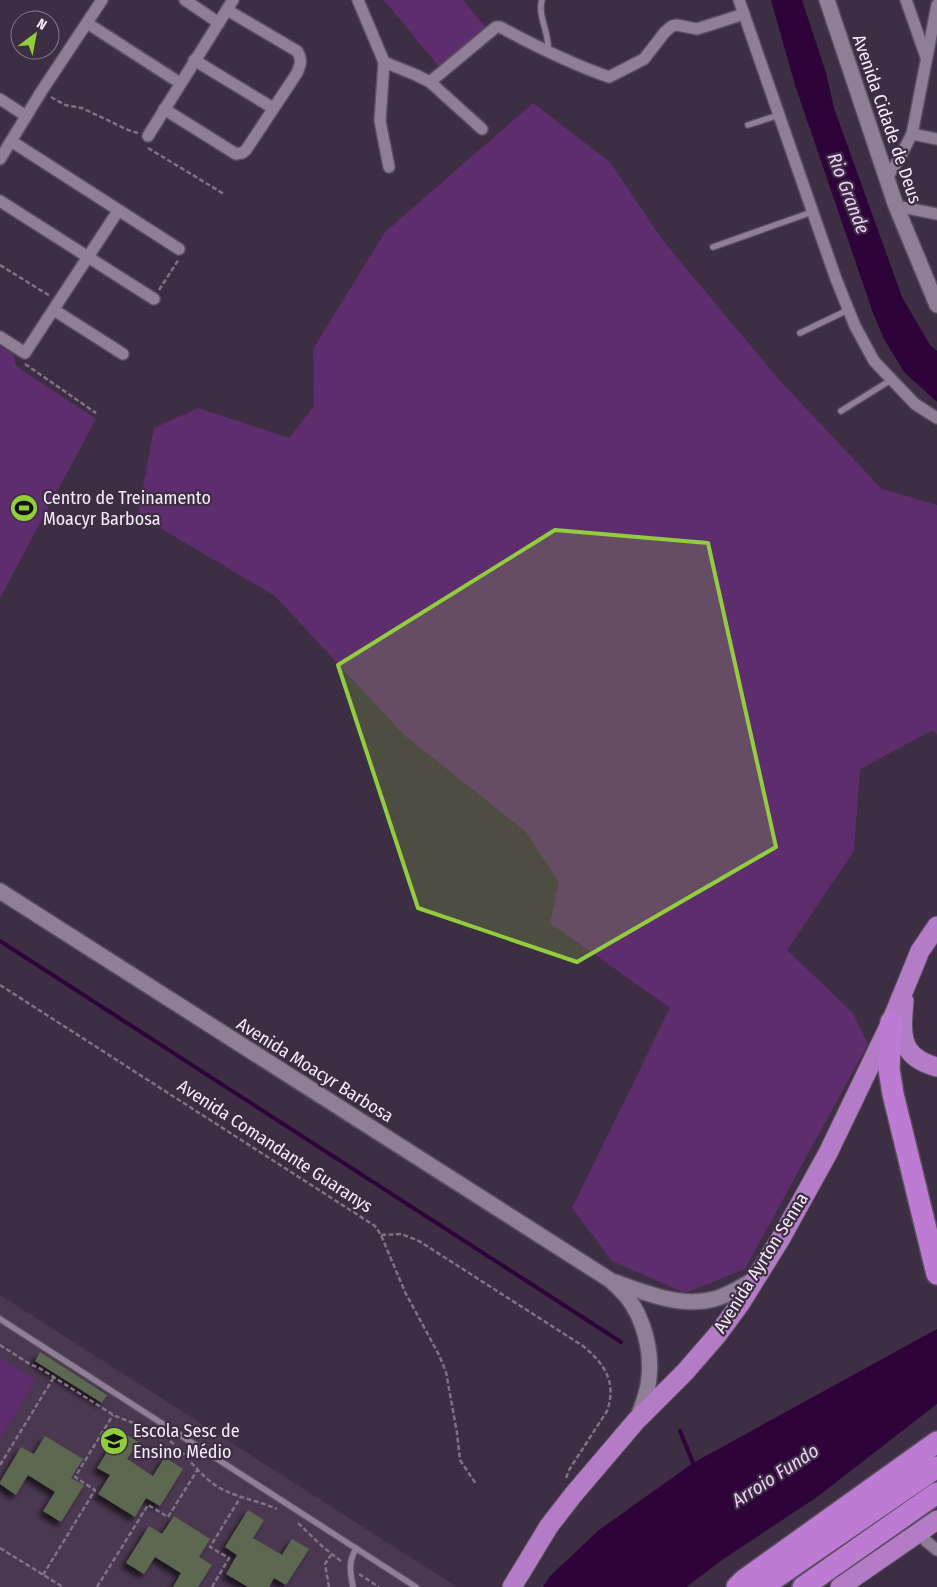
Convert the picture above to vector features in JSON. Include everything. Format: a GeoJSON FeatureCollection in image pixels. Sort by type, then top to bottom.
{"type":"FeatureCollection","features":[{"type":"Feature","properties":{"kind":"highway","name":"Avenida Ayrton Senna"},"geometry":{"type":"LineString","coordinates":[[512,1587],[549,1526],[636,1421],[685,1372],[718,1334],[757,1277],[828,1153],[891,1022],[920,951],[937,926]]}},
{"type":"Feature","properties":{"kind":"highway"},"geometry":{"type":"LineString","coordinates":[[906,988],[903,1027],[905,1042],[909,1052],[918,1059],[937,1067]]}},
{"type":"Feature","properties":{"kind":"highway"},"geometry":{"type":"LineString","coordinates":[[891,1022],[890,1069],[893,1094],[936,1272]]}},
{"type":"Feature","properties":{"kind":"highway"},"geometry":{"type":"LineString","coordinates":[[737,1587],[744,1580],[937,1442]]}},
{"type":"Feature","properties":{"kind":"highway"},"geometry":{"type":"LineString","coordinates":[[762,1587],[937,1467]]}},
{"type":"Feature","properties":{"kind":"highway"},"geometry":{"type":"LineString","coordinates":[[803,1587],[937,1493]]}},
{"type":"Feature","properties":{"kind":"highway"},"geometry":{"type":"LineString","coordinates":[[840,1587],[937,1520]]}},
{"type":"Feature","properties":{"kind":"street"},"geometry":{"type":"LineString","coordinates":[[0,159],[41,92],[102,0]]}},
{"type":"Feature","properties":{"kind":"street"},"geometry":{"type":"LineString","coordinates":[[185,0],[219,23]]}},
{"type":"Feature","properties":{"kind":"street"},"geometry":{"type":"LineString","coordinates":[[358,0],[384,62],[380,121],[389,167]]}},
{"type":"Feature","properties":{"kind":"street"},"geometry":{"type":"LineString","coordinates":[[739,0],[812,212],[855,326],[874,361],[915,404],[937,418]]}},
{"type":"Feature","properties":{"kind":"street","name":"Avenida Cidade de Deus"},"geometry":{"type":"LineString","coordinates":[[827,0],[888,176],[896,206],[937,305]]}},
{"type":"Feature","properties":{"kind":"street"},"geometry":{"type":"LineString","coordinates":[[906,0],[927,58]]}},
{"type":"Feature","properties":{"kind":"street"},"geometry":{"type":"LineString","coordinates":[[148,136],[194,60],[230,5],[297,51],[300,57],[300,65],[296,73],[246,150],[242,153],[236,154],[164,110]]}},
{"type":"Feature","properties":{"kind":"street"},"geometry":{"type":"LineString","coordinates":[[888,176],[912,134],[937,5]]}},
{"type":"Feature","properties":{"kind":"street"},"geometry":{"type":"LineString","coordinates":[[430,82],[496,27],[500,27],[586,69],[609,77],[644,59],[672,26],[677,25],[697,29],[744,14]]}},
{"type":"Feature","properties":{"kind":"street"},"geometry":{"type":"LineString","coordinates":[[87,23],[180,83]]}},
{"type":"Feature","properties":{"kind":"street"},"geometry":{"type":"LineString","coordinates":[[194,60],[273,108]]}},
{"type":"Feature","properties":{"kind":"street"},"geometry":{"type":"LineString","coordinates":[[384,62],[416,74],[430,82],[482,129]]}},
{"type":"Feature","properties":{"kind":"street"},"geometry":{"type":"LineString","coordinates":[[0,100],[26,116]]}},
{"type":"Feature","properties":{"kind":"street"},"geometry":{"type":"LineString","coordinates":[[912,134],[937,139]]}},
{"type":"Feature","properties":{"kind":"street"},"geometry":{"type":"LineString","coordinates":[[11,141],[179,249]]}},
{"type":"Feature","properties":{"kind":"street"},"geometry":{"type":"LineString","coordinates":[[0,201],[154,299]]}},
{"type":"Feature","properties":{"kind":"street"},"geometry":{"type":"LineString","coordinates":[[896,206],[937,214]]}},
{"type":"Feature","properties":{"kind":"street"},"geometry":{"type":"LineString","coordinates":[[0,337],[26,353],[118,211]]}},
{"type":"Feature","properties":{"kind":"street"},"geometry":{"type":"LineString","coordinates":[[56,306],[123,354]]}},
{"type":"Feature","properties":{"kind":"street","name":"Avenida Moacyr Barbosa"},"geometry":{"type":"LineString","coordinates":[[0,891],[610,1280],[627,1296],[642,1324],[647,1344],[650,1378],[636,1421]]}},
{"type":"Feature","properties":{"kind":"street","name":"Avenida Moacyr Barbosa"},"geometry":{"type":"LineString","coordinates":[[610,1280],[658,1296],[686,1302],[715,1299],[740,1288],[757,1277]]}},
{"type":"Feature","properties":{"kind":"street"},"geometry":{"type":"LineString","coordinates":[[919,1532],[937,1550]]}},
{"type":"Feature","properties":{"kind":"lane"},"geometry":{"type":"LineString","coordinates":[[542,0],[540,9],[549,42],[548,51]]}},
{"type":"Feature","properties":{"kind":"lane"},"geometry":{"type":"LineString","coordinates":[[748,125],[779,115]]}},
{"type":"Feature","properties":{"kind":"lane"},"geometry":{"type":"LineString","coordinates":[[713,247],[812,212]]}},
{"type":"Feature","properties":{"kind":"lane"},"geometry":{"type":"LineString","coordinates":[[800,333],[848,310]]}},
{"type":"Feature","properties":{"kind":"lane"},"geometry":{"type":"LineString","coordinates":[[841,411],[891,380]]}},
{"type":"Feature","properties":{"kind":"lane"},"geometry":{"type":"LineString","coordinates":[[0,1319],[416,1587]]}},
{"type":"Feature","properties":{"kind":"lane"},"geometry":{"type":"LineString","coordinates":[[353,1587],[349,1567],[356,1548]]}},
{"type":"Feature","properties":{"kind":"path"},"geometry":{"type":"LineString","coordinates":[[41,92],[65,105],[82,108],[128,130],[148,136],[147,146],[149,149],[224,194]]}},
{"type":"Feature","properties":{"kind":"path"},"geometry":{"type":"LineString","coordinates":[[154,299],[181,256],[182,252],[179,249]]}},
{"type":"Feature","properties":{"kind":"path"},"geometry":{"type":"LineString","coordinates":[[0,266],[56,306]]}},
{"type":"Feature","properties":{"kind":"path"},"geometry":{"type":"LineString","coordinates":[[26,353],[25,365],[96,413]]}},
{"type":"Feature","properties":{"kind":"path","name":"Avenida Comandante Guaranys"},"geometry":{"type":"LineString","coordinates":[[0,985],[373,1224],[381,1235],[405,1292],[439,1355],[446,1372],[458,1433],[460,1460],[476,1484]]}},
{"type":"Feature","properties":{"kind":"path"},"geometry":{"type":"LineString","coordinates":[[381,1235],[401,1234],[420,1241],[583,1346],[600,1362],[610,1382],[611,1401],[607,1411],[569,1470],[566,1479]]}},
{"type":"Feature","properties":{"kind":"path"},"geometry":{"type":"LineString","coordinates":[[0,1345],[113,1415],[162,1435]]}},
{"type":"Feature","properties":{"kind":"path"},"geometry":{"type":"LineString","coordinates":[[0,1465],[54,1377]]}},
{"type":"Feature","properties":{"kind":"path"},"geometry":{"type":"LineString","coordinates":[[43,1575],[95,1490],[75,1477],[113,1415]]}},
{"type":"Feature","properties":{"kind":"path"},"geometry":{"type":"LineString","coordinates":[[167,1438],[198,1470],[217,1486],[240,1498],[263,1504],[282,1512]]}},
{"type":"Feature","properties":{"kind":"path"},"geometry":{"type":"LineString","coordinates":[[97,1587],[148,1505],[168,1517],[198,1470]]}},
{"type":"Feature","properties":{"kind":"path"},"geometry":{"type":"LineString","coordinates":[[212,1587],[229,1558],[210,1547],[240,1498]]}},
{"type":"Feature","properties":{"kind":"path"},"geometry":{"type":"LineString","coordinates":[[294,1520],[332,1555],[379,1587]]}},
{"type":"Feature","properties":{"kind":"path"},"geometry":{"type":"LineString","coordinates":[[0,1548],[63,1587]]}},
{"type":"Feature","properties":{"kind":"path"},"geometry":{"type":"LineString","coordinates":[[329,1587],[325,1564],[332,1555]]}},
{"type":"Feature","properties":{"kind":"highlighted area"},"geometry":{"type":"Polygon","coordinates":[[[555,530],[708,543],[776,847],[577,962],[418,908],[338,665],[555,530]]]}},
{"type":"Feature","properties":{"kind":"shaded area"},"geometry":{"type":"Polygon","coordinates":[[[384,0],[463,0],[492,35],[445,74],[384,0]]]}},
{"type":"Feature","properties":{"kind":"shaded area"},"geometry":{"type":"Polygon","coordinates":[[[533,103],[610,162],[664,242],[781,382],[882,489],[937,505],[937,735],[933,730],[860,769],[854,851],[787,950],[853,1013],[868,1044],[745,1269],[685,1293],[612,1261],[572,1208],[670,1008],[550,923],[559,882],[526,832],[404,735],[275,596],[138,515],[154,428],[198,408],[289,438],[314,406],[313,349],[385,232],[533,103]]]}},
{"type":"Feature","properties":{"kind":"shaded area","name":"Centro de Treinamento Moacyr Barbosa"},"geometry":{"type":"Polygon","coordinates":[[[0,346],[14,355],[16,366],[96,419],[0,598],[0,346]]]}},
{"type":"Feature","properties":{"kind":"shaded area","name":"Escola Sesc de Ensino Médio"},"geometry":{"type":"Polygon","coordinates":[[[0,1295],[457,1587],[0,1587],[0,1295]]]}},
{"type":"Feature","properties":{"kind":"shaded area"},"geometry":{"type":"Polygon","coordinates":[[[0,1358],[36,1380],[0,1439],[0,1358]]]}},
{"type":"Feature","properties":{"kind":"water","name":"Rio Grande"},"geometry":{"type":"Polygon","coordinates":[[[771,0],[802,0],[826,73],[834,108],[902,297],[930,345],[937,351],[937,402],[904,372],[884,339],[873,313],[795,85],[771,0]]]}},
{"type":"Feature","properties":{"kind":"water","name":"Arroio Fundo"},"geometry":{"type":"Polygon","coordinates":[[[937,1329],[937,1404],[817,1497],[725,1558],[686,1587],[543,1587],[550,1576],[599,1530],[693,1463],[937,1329]]]}},
{"type":"Feature","properties":{"kind":"building"},"geometry":{"type":"Polygon","coordinates":[[[40,1352],[107,1395],[102,1403],[35,1361],[40,1352]]]}},
{"type":"Feature","properties":{"kind":"building"},"geometry":{"type":"Polygon","coordinates":[[[120,1431],[138,1442],[127,1459],[153,1476],[165,1457],[183,1469],[160,1506],[146,1498],[135,1517],[98,1494],[110,1475],[97,1468],[120,1431]]]}},
{"type":"Feature","properties":{"kind":"building"},"geometry":{"type":"Polygon","coordinates":[[[45,1436],[83,1459],[71,1478],[84,1485],[61,1522],[43,1511],[55,1492],[28,1475],[16,1495],[0,1484],[21,1447],[34,1454],[45,1436]]]}},
{"type":"Feature","properties":{"kind":"building"},"geometry":{"type":"Polygon","coordinates":[[[248,1510],[264,1520],[253,1538],[282,1555],[292,1539],[309,1549],[286,1585],[274,1578],[269,1587],[248,1587],[226,1574],[237,1555],[225,1547],[248,1510]]]}},
{"type":"Feature","properties":{"kind":"building"},"geometry":{"type":"Polygon","coordinates":[[[174,1516],[210,1539],[199,1557],[212,1565],[198,1587],[173,1587],[181,1573],[155,1557],[144,1574],[126,1563],[149,1526],[162,1534],[174,1516]]]}},
{"type":"Feature","properties":{"kind":"waterway"},"geometry":{"type":"LineString","coordinates":[[0,941],[621,1342]]}},
{"type":"Feature","properties":{"kind":"waterway"},"geometry":{"type":"LineString","coordinates":[[680,1431],[695,1468]]}},
{"type":"Feature","properties":{"kind":"place","name":"Centro de Treinamento Moacyr Barbosa"},"geometry":{"type":"Point","coordinates":[24,508]}},
{"type":"Feature","properties":{"kind":"place","name":"Escola Sesc de Ensino Médio"},"geometry":{"type":"Point","coordinates":[114,1441]}}]}
